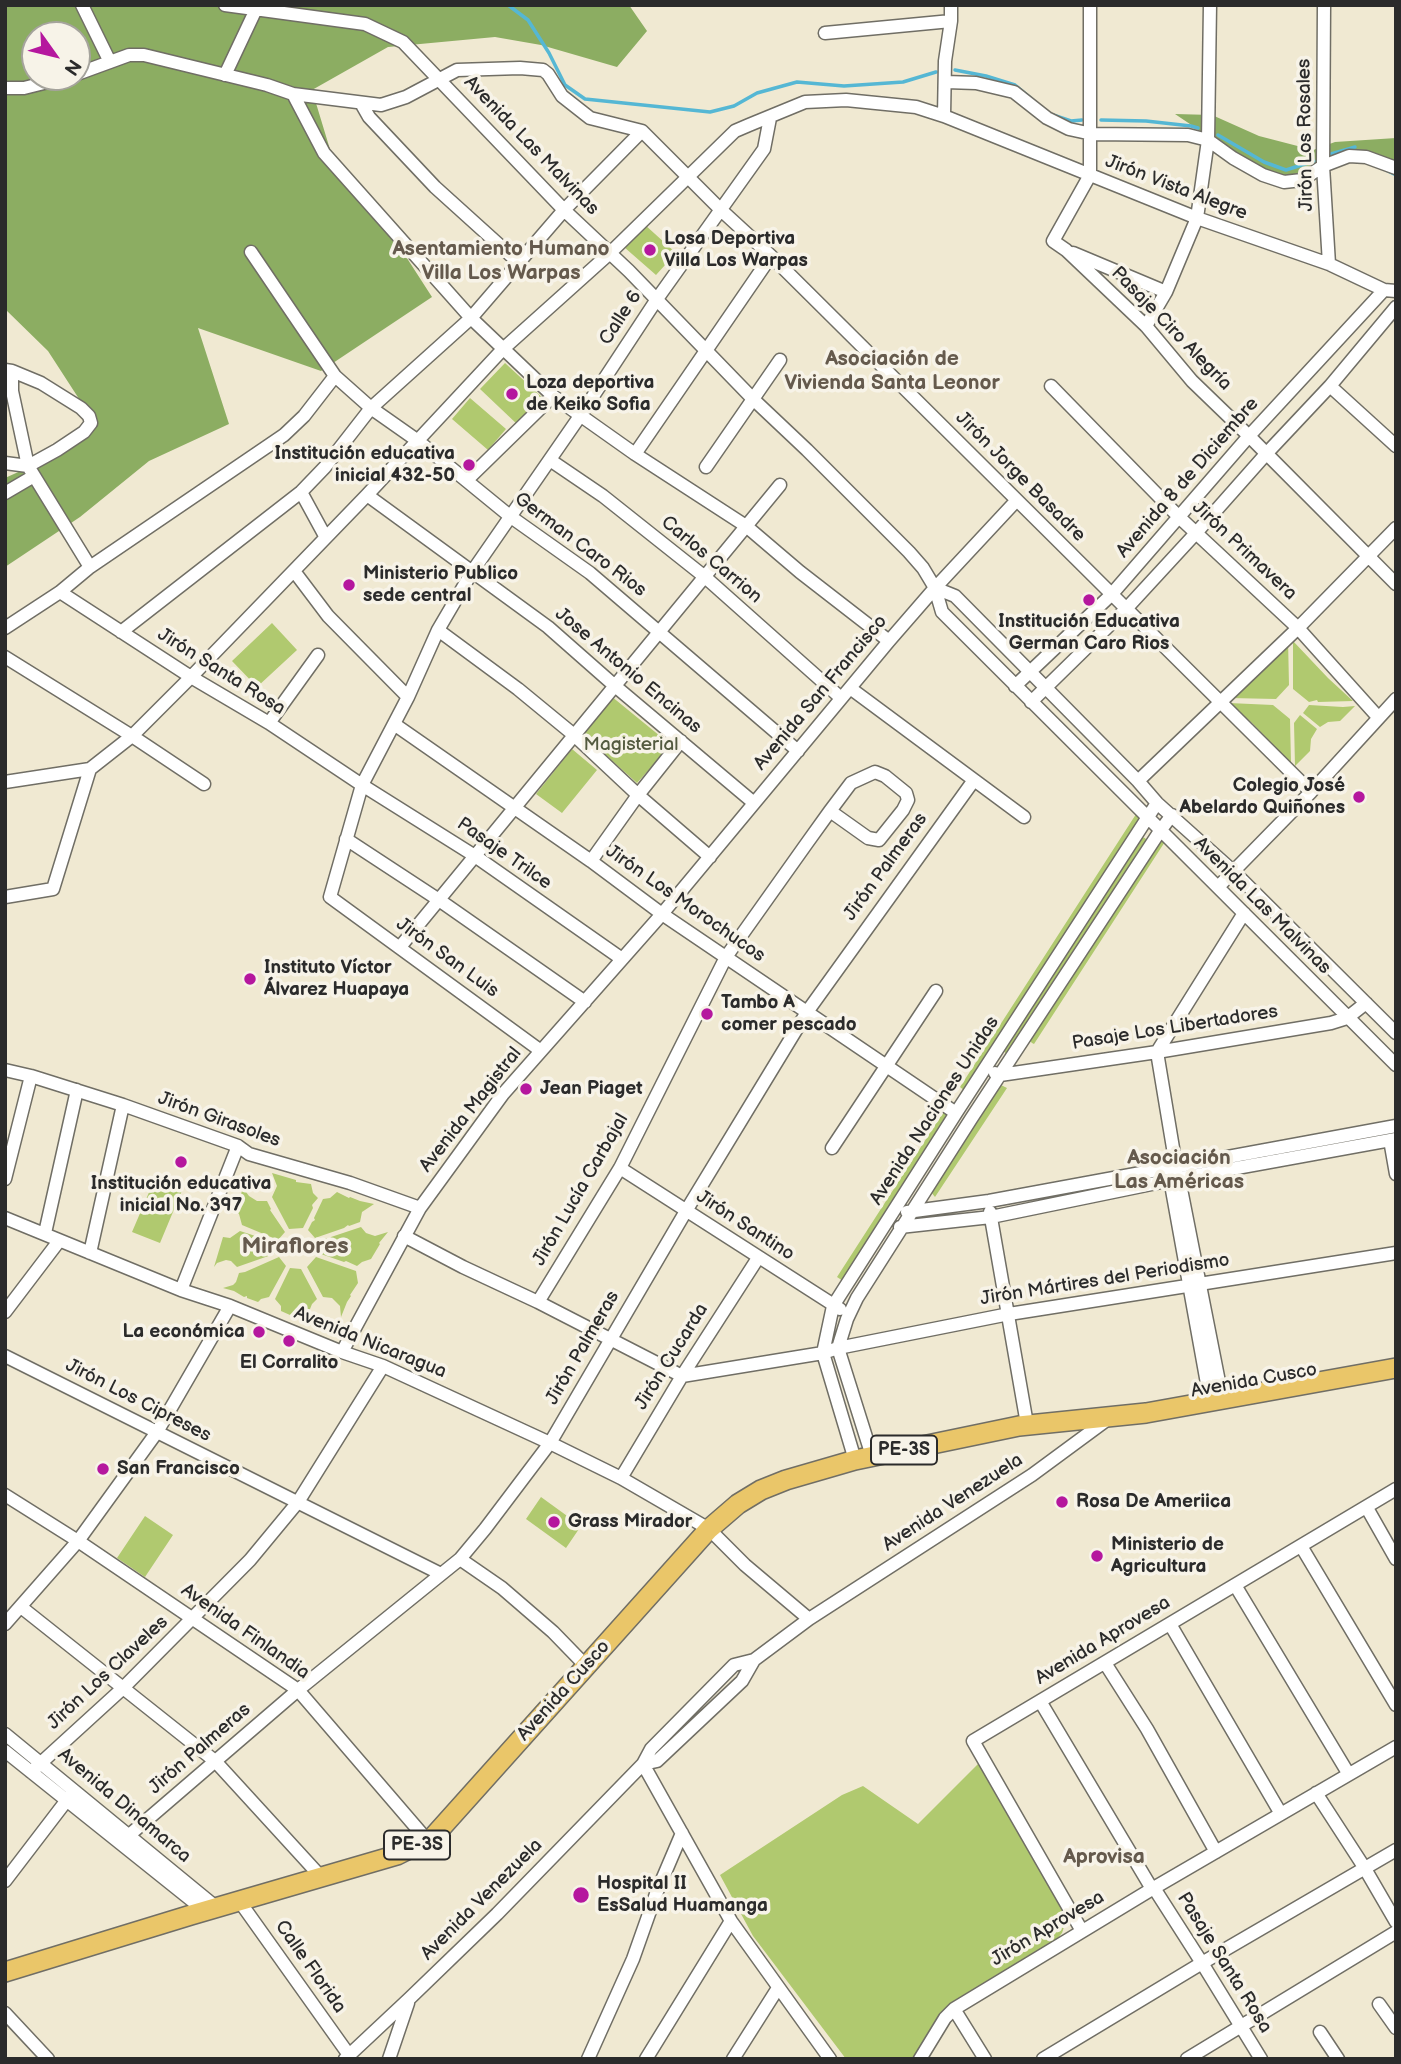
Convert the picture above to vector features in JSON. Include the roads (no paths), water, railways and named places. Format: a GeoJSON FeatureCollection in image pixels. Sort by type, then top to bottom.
{"type":"FeatureCollection","features":[{"type":"Feature","properties":{"kind":"highway","name":"Avenida Cusco"},"geometry":{"type":"LineString","coordinates":[[1114,1415],[1135,1405],[1214,1388],[1396,1356]]}},
{"type":"Feature","properties":{"kind":"highway","name":"Avenida Cusco"},"geometry":{"type":"LineString","coordinates":[[9,1966],[397,1856],[433,1837],[709,1529],[738,1504],[761,1490],[786,1480],[864,1458],[1027,1424],[1146,1413],[1396,1368]]}},
{"type":"Feature","properties":{"kind":"street"},"geometry":{"type":"LineString","coordinates":[[82,5],[110,62]]}},
{"type":"Feature","properties":{"kind":"street","name":"Avenida Las Malvinas"},"geometry":{"type":"LineString","coordinates":[[225,5],[365,24],[403,42],[564,209],[909,552],[935,588],[942,612],[1396,1065]]}},
{"type":"Feature","properties":{"kind":"street"},"geometry":{"type":"LineString","coordinates":[[944,117],[945,61],[951,5]]}},
{"type":"Feature","properties":{"kind":"street"},"geometry":{"type":"LineString","coordinates":[[1090,5],[1090,175],[1053,241],[1066,250],[1166,292]]}},
{"type":"Feature","properties":{"kind":"street"},"geometry":{"type":"LineString","coordinates":[[1146,326],[1166,292],[1197,218],[1208,140],[1210,5]]}},
{"type":"Feature","properties":{"kind":"street","name":"Jirón Los Rosales"},"geometry":{"type":"LineString","coordinates":[[1324,5],[1323,166],[1329,264]]}},
{"type":"Feature","properties":{"kind":"street"},"geometry":{"type":"LineString","coordinates":[[225,75],[257,8]]}},
{"type":"Feature","properties":{"kind":"street"},"geometry":{"type":"LineString","coordinates":[[825,33],[951,21]]}},
{"type":"Feature","properties":{"kind":"street"},"geometry":{"type":"LineString","coordinates":[[91,69],[130,55],[144,55],[293,94],[381,105],[406,97],[457,70],[543,70],[562,96],[590,118],[642,131]]}},
{"type":"Feature","properties":{"kind":"street"},"geometry":{"type":"LineString","coordinates":[[946,82],[975,83],[1014,92],[1047,118],[1069,129],[1092,134],[1188,135],[1208,140],[1233,158],[1284,182],[1302,180],[1323,166],[1349,156],[1366,157],[1396,168]]}},
{"type":"Feature","properties":{"kind":"street"},"geometry":{"type":"LineString","coordinates":[[293,94],[324,153],[471,318],[553,396],[635,454],[747,526],[800,572],[889,641]]}},
{"type":"Feature","properties":{"kind":"street","name":"Jirón Vista Alegre"},"geometry":{"type":"LineString","coordinates":[[90,769],[132,736],[191,677],[503,349],[610,253],[735,131],[805,102],[846,100],[916,107],[1197,218],[1329,264],[1390,290]]}},
{"type":"Feature","properties":{"kind":"street"},"geometry":{"type":"LineString","coordinates":[[361,103],[369,117],[435,187],[518,262]]}},
{"type":"Feature","properties":{"kind":"street","name":"Calle 6"},"geometry":{"type":"LineString","coordinates":[[330,897],[362,785],[408,697],[438,630],[472,572],[657,299],[764,149],[771,118]]}},
{"type":"Feature","properties":{"kind":"street"},"geometry":{"type":"LineString","coordinates":[[121,632],[301,492],[325,467],[371,408],[471,318],[564,209],[642,131]]}},
{"type":"Feature","properties":{"kind":"street","name":"Jirón Jorge Basadre"},"geometry":{"type":"LineString","coordinates":[[642,131],[1311,792]]}},
{"type":"Feature","properties":{"kind":"street","name":"Pasaje Ciro Alegría"},"geometry":{"type":"LineString","coordinates":[[1066,250],[1146,326],[1192,381],[1396,584]]}},
{"type":"Feature","properties":{"kind":"street","name":"German Caro Rios"},"geometry":{"type":"LineString","coordinates":[[251,252],[335,376],[371,408],[418,441],[511,517],[590,573],[798,751]]}},
{"type":"Feature","properties":{"kind":"street"},"geometry":{"type":"LineString","coordinates":[[635,454],[771,257]]}},
{"type":"Feature","properties":{"kind":"street","name":"Avenida 8 de Diciembre"},"geometry":{"type":"LineString","coordinates":[[1016,686],[1111,595],[1249,436],[1390,290]]}},
{"type":"Feature","properties":{"kind":"street"},"geometry":{"type":"LineString","coordinates":[[1031,702],[1126,609],[1330,386],[1396,307]]}},
{"type":"Feature","properties":{"kind":"street"},"geometry":{"type":"LineString","coordinates":[[706,467],[780,360]]}},
{"type":"Feature","properties":{"kind":"street"},"geometry":{"type":"LineString","coordinates":[[9,370],[31,471],[90,567]]}},
{"type":"Feature","properties":{"kind":"street"},"geometry":{"type":"LineString","coordinates":[[5,493],[57,450],[85,432],[91,423],[89,416],[80,408],[41,383],[9,370]]}},
{"type":"Feature","properties":{"kind":"street"},"geometry":{"type":"LineString","coordinates":[[5,628],[284,435],[304,416],[335,376]]}},
{"type":"Feature","properties":{"kind":"street","name":"Jirón Primavera"},"geometry":{"type":"LineString","coordinates":[[1051,386],[1180,518],[1298,628],[1378,717]]}},
{"type":"Feature","properties":{"kind":"street"},"geometry":{"type":"LineString","coordinates":[[1330,386],[1396,446]]}},
{"type":"Feature","properties":{"kind":"street"},"geometry":{"type":"LineString","coordinates":[[467,480],[553,396]]}},
{"type":"Feature","properties":{"kind":"street","name":"Carlos Carrion"},"geometry":{"type":"LineString","coordinates":[[550,460],[603,496],[846,693],[1024,817]]}},
{"type":"Feature","properties":{"kind":"street"},"geometry":{"type":"LineString","coordinates":[[5,463],[31,471]]}},
{"type":"Feature","properties":{"kind":"street"},"geometry":{"type":"LineString","coordinates":[[400,947],[780,485]]}},
{"type":"Feature","properties":{"kind":"street"},"geometry":{"type":"LineString","coordinates":[[301,492],[325,536]]}},
{"type":"Feature","properties":{"kind":"street","name":"Jose Antonio Encinas"},"geometry":{"type":"LineString","coordinates":[[366,495],[548,627],[754,803]]}},
{"type":"Feature","properties":{"kind":"street","name":"Avenida San Francisco"},"geometry":{"type":"LineString","coordinates":[[663,914],[889,641],[1016,501]]}},
{"type":"Feature","properties":{"kind":"street"},"geometry":{"type":"LineString","coordinates":[[1138,781],[1298,628],[1396,528]]}},
{"type":"Feature","properties":{"kind":"street"},"geometry":{"type":"LineString","coordinates":[[294,571],[328,616],[408,697]]}},
{"type":"Feature","properties":{"kind":"street","name":"Avenida Las Malvinas"},"geometry":{"type":"LineString","coordinates":[[935,588],[954,596],[1157,803],[1234,872],[1396,1033]]}},
{"type":"Feature","properties":{"kind":"street","name":"Jirón Santa Rosa"},"geometry":{"type":"LineString","coordinates":[[60,592],[191,677],[269,723],[362,785]]}},
{"type":"Feature","properties":{"kind":"street"},"geometry":{"type":"LineString","coordinates":[[438,630],[518,689],[574,735],[710,857]]}},
{"type":"Feature","properties":{"kind":"street"},"geometry":{"type":"LineString","coordinates":[[269,723],[318,655]]}},
{"type":"Feature","properties":{"kind":"street"},"geometry":{"type":"LineString","coordinates":[[5,657],[204,783]]}},
{"type":"Feature","properties":{"kind":"street"},"geometry":{"type":"LineString","coordinates":[[1218,887],[1311,792],[1396,699]]}},
{"type":"Feature","properties":{"kind":"street","name":"Jirón Los Morochucos"},"geometry":{"type":"LineString","coordinates":[[394,724],[663,914],[956,1113]]}},
{"type":"Feature","properties":{"kind":"street"},"geometry":{"type":"LineString","coordinates":[[591,862],[638,795],[681,741]]}},
{"type":"Feature","properties":{"kind":"street"},"geometry":{"type":"LineString","coordinates":[[5,782],[90,769],[53,888],[5,897]]}},
{"type":"Feature","properties":{"kind":"street","name":"Jirón Lucía Carbajal"},"geometry":{"type":"LineString","coordinates":[[538,1302],[620,1167],[726,957],[851,783],[875,772],[885,776],[906,793],[908,800],[878,840],[868,838],[831,811]]}},
{"type":"Feature","properties":{"kind":"street","name":"Jirón Palmeras"},"geometry":{"type":"LineString","coordinates":[[125,1839],[298,1690],[460,1559],[550,1443],[807,1012],[974,780]]}},
{"type":"Feature","properties":{"kind":"street","name":"Pasaje Trilce"},"geometry":{"type":"LineString","coordinates":[[362,785],[475,856],[622,959]]}},
{"type":"Feature","properties":{"kind":"street","name":"Avenida Naciones Unidas"},"geometry":{"type":"LineString","coordinates":[[864,1458],[823,1353],[833,1306],[1157,803]]}},
{"type":"Feature","properties":{"kind":"street","name":"Avenida Naciones Unidas"},"geometry":{"type":"LineString","coordinates":[[838,1348],[857,1298],[1172,815]]}},
{"type":"Feature","properties":{"kind":"street"},"geometry":{"type":"LineString","coordinates":[[346,839],[439,900],[584,1002]]}},
{"type":"Feature","properties":{"kind":"street","name":"Jirón San Luis"},"geometry":{"type":"LineString","coordinates":[[330,897],[541,1051]]}},
{"type":"Feature","properties":{"kind":"street"},"geometry":{"type":"LineString","coordinates":[[1214,1388],[1194,1285],[1181,1189],[1176,1180],[1157,1052],[1244,913]]}},
{"type":"Feature","properties":{"kind":"street","name":"Avenida Magistral"},"geometry":{"type":"LineString","coordinates":[[342,1352],[419,1208],[503,1094],[663,914]]}},
{"type":"Feature","properties":{"kind":"street"},"geometry":{"type":"LineString","coordinates":[[832,1148],[936,991]]}},
{"type":"Feature","properties":{"kind":"street","name":"Pasaje Los Libertadores"},"geometry":{"type":"LineString","coordinates":[[984,1070],[1000,1075],[1331,1023],[1347,1018],[1366,1003]]}},
{"type":"Feature","properties":{"kind":"street","name":"Jirón Girasoles"},"geometry":{"type":"LineString","coordinates":[[5,1070],[123,1105],[238,1146],[249,1154],[350,1183],[419,1208]]}},
{"type":"Feature","properties":{"kind":"street"},"geometry":{"type":"LineString","coordinates":[[5,1179],[31,1076]]}},
{"type":"Feature","properties":{"kind":"street"},"geometry":{"type":"LineString","coordinates":[[44,1233],[77,1090]]}},
{"type":"Feature","properties":{"kind":"street"},"geometry":{"type":"LineString","coordinates":[[90,1253],[123,1105]]}},
{"type":"Feature","properties":{"kind":"street"},"geometry":{"type":"LineString","coordinates":[[892,1213],[989,1201],[1396,1126]]}},
{"type":"Feature","properties":{"kind":"street"},"geometry":{"type":"LineString","coordinates":[[882,1228],[991,1217],[1393,1139],[1396,1174]]}},
{"type":"Feature","properties":{"kind":"street"},"geometry":{"type":"LineString","coordinates":[[180,1290],[238,1146]]}},
{"type":"Feature","properties":{"kind":"street","name":"Jirón Santino"},"geometry":{"type":"LineString","coordinates":[[620,1167],[849,1314]]}},
{"type":"Feature","properties":{"kind":"street"},"geometry":{"type":"LineString","coordinates":[[989,1201],[1027,1424]]}},
{"type":"Feature","properties":{"kind":"street","name":"Avenida Nicaragua"},"geometry":{"type":"LineString","coordinates":[[5,1218],[180,1290],[383,1366],[621,1478],[709,1529]]}},
{"type":"Feature","properties":{"kind":"street"},"geometry":{"type":"LineString","coordinates":[[404,1236],[682,1376]]}},
{"type":"Feature","properties":{"kind":"street"},"geometry":{"type":"LineString","coordinates":[[5,1312],[59,1241]]}},
{"type":"Feature","properties":{"kind":"street","name":"Jirón Mártires del Periodismo"},"geometry":{"type":"LineString","coordinates":[[682,1376],[823,1353],[1009,1314],[1396,1254]]}},
{"type":"Feature","properties":{"kind":"street","name":"Jirón Cucarda"},"geometry":{"type":"LineString","coordinates":[[621,1478],[682,1376],[758,1258]]}},
{"type":"Feature","properties":{"kind":"street"},"geometry":{"type":"LineString","coordinates":[[5,1624],[78,1541],[157,1432],[230,1307]]}},
{"type":"Feature","properties":{"kind":"street"},"geometry":{"type":"LineString","coordinates":[[838,1348],[864,1458]]}},
{"type":"Feature","properties":{"kind":"street","name":"Jirón Los Cipreses"},"geometry":{"type":"LineString","coordinates":[[5,1356],[441,1574]]}},
{"type":"Feature","properties":{"kind":"street","name":"Jirón Los Claveles"},"geometry":{"type":"LineString","coordinates":[[31,1772],[122,1689],[250,1560],[298,1502],[383,1366]]}},
{"type":"Feature","properties":{"kind":"street","name":"Avenida Venezuela"},"geometry":{"type":"LineString","coordinates":[[347,2057],[497,1914],[643,1764],[651,1749],[734,1665],[754,1660],[809,1619],[1032,1475],[1114,1415]]}},
{"type":"Feature","properties":{"kind":"street","name":"Avenida Aprovesa"},"geometry":{"type":"LineString","coordinates":[[1082,1931],[973,1741],[1396,1489]]}},
{"type":"Feature","properties":{"kind":"street","name":"Avenida Finlandia"},"geometry":{"type":"LineString","coordinates":[[5,1495],[194,1618],[298,1690],[427,1840]]}},
{"type":"Feature","properties":{"kind":"street"},"geometry":{"type":"LineString","coordinates":[[1367,1508],[1396,1559]]}},
{"type":"Feature","properties":{"kind":"street"},"geometry":{"type":"LineString","coordinates":[[709,1529],[745,1565],[809,1619]]}},
{"type":"Feature","properties":{"kind":"street"},"geometry":{"type":"LineString","coordinates":[[1301,1546],[1396,1705]]}},
{"type":"Feature","properties":{"kind":"street"},"geometry":{"type":"LineString","coordinates":[[460,1559],[502,1588],[553,1632],[586,1666]]}},
{"type":"Feature","properties":{"kind":"street"},"geometry":{"type":"LineString","coordinates":[[1235,1585],[1348,1773]]}},
{"type":"Feature","properties":{"kind":"street"},"geometry":{"type":"LineString","coordinates":[[21,1607],[215,1761],[322,1878]]}},
{"type":"Feature","properties":{"kind":"street"},"geometry":{"type":"LineString","coordinates":[[1170,1624],[1281,1814]]}},
{"type":"Feature","properties":{"kind":"street"},"geometry":{"type":"LineString","coordinates":[[1105,1663],[1147,1729],[1216,1852]]}},
{"type":"Feature","properties":{"kind":"street","name":"Pasaje Santa Rosa"},"geometry":{"type":"LineString","coordinates":[[1040,1701],[1153,1889],[1242,2025],[1261,2059]]}},
{"type":"Feature","properties":{"kind":"street","name":"Avenida Dinamarca"},"geometry":{"type":"LineString","coordinates":[[5,1734],[41,1762],[70,1795]]}},
{"type":"Feature","properties":{"kind":"street","name":"Jirón Aprovesa"},"geometry":{"type":"LineString","coordinates":[[920,2059],[945,2018],[954,2009],[1348,1773],[1396,1747]]}},
{"type":"Feature","properties":{"kind":"street","name":"Avenida Dinamarca"},"geometry":{"type":"LineString","coordinates":[[5,1751],[31,1772],[70,1795],[211,1910]]}},
{"type":"Feature","properties":{"kind":"street"},"geometry":{"type":"LineString","coordinates":[[643,1764],[731,1921],[827,2057]]}},
{"type":"Feature","properties":{"kind":"street"},"geometry":{"type":"LineString","coordinates":[[1316,1793],[1396,1922]]}},
{"type":"Feature","properties":{"kind":"street"},"geometry":{"type":"LineString","coordinates":[[5,1881],[70,1795]]}},
{"type":"Feature","properties":{"kind":"street"},"geometry":{"type":"LineString","coordinates":[[588,2059],[633,1959],[656,1894],[682,1833]]}},
{"type":"Feature","properties":{"kind":"street"},"geometry":{"type":"LineString","coordinates":[[1043,2059],[1396,1850]]}},
{"type":"Feature","properties":{"kind":"street","name":"Calle Florida"},"geometry":{"type":"LineString","coordinates":[[240,1902],[347,2057]]}},
{"type":"Feature","properties":{"kind":"street"},"geometry":{"type":"LineString","coordinates":[[646,2059],[731,1921]]}},
{"type":"Feature","properties":{"kind":"street"},"geometry":{"type":"LineString","coordinates":[[1187,2059],[1396,1932]]}},
{"type":"Feature","properties":{"kind":"street"},"geometry":{"type":"LineString","coordinates":[[733,2059],[778,1988]]}},
{"type":"Feature","properties":{"kind":"street"},"geometry":{"type":"LineString","coordinates":[[389,2059],[409,1999]]}},
{"type":"Feature","properties":{"kind":"street"},"geometry":{"type":"LineString","coordinates":[[1379,2004],[1396,2028]]}},
{"type":"Feature","properties":{"kind":"street"},"geometry":{"type":"LineString","coordinates":[[954,2009],[985,2059]]}},
{"type":"Feature","properties":{"kind":"street"},"geometry":{"type":"LineString","coordinates":[[5,2013],[48,2059]]}},
{"type":"Feature","properties":{"kind":"street"},"geometry":{"type":"LineString","coordinates":[[1320,2032],[1338,2059]]}},
{"type":"Feature","properties":{"kind":"waterway"},"geometry":{"type":"LineString","coordinates":[[508,5],[528,20],[565,85],[585,99],[710,112],[734,106],[757,93],[797,82],[844,86],[903,82],[936,72]]}},
{"type":"Feature","properties":{"kind":"waterway"},"geometry":{"type":"LineString","coordinates":[[955,70],[1015,85],[1033,100]]}},
{"type":"Feature","properties":{"kind":"waterway"},"geometry":{"type":"LineString","coordinates":[[1053,115],[1071,121],[1082,120]]}},
{"type":"Feature","properties":{"kind":"waterway"},"geometry":{"type":"LineString","coordinates":[[1101,120],[1146,121],[1198,128]]}},
{"type":"Feature","properties":{"kind":"waterway"},"geometry":{"type":"LineString","coordinates":[[1218,135],[1264,162],[1286,170],[1314,161]]}},
{"type":"Feature","properties":{"kind":"waterway"},"geometry":{"type":"LineString","coordinates":[[1331,154],[1355,147]]}},
{"type":"Feature","properties":{"kind":"waterway"},"geometry":{"type":"LineString","coordinates":[[1386,170],[1396,175]]}},
{"type":"Feature","properties":{"kind":"place","name":"Losa Deportiva Villa Los Warpas"},"geometry":{"type":"Point","coordinates":[650,250]}},
{"type":"Feature","properties":{"kind":"place","name":"Loza deportiva de Keiko Sofia"},"geometry":{"type":"Point","coordinates":[512,394]}},
{"type":"Feature","properties":{"kind":"place","name":"Institución educativa inicial 432-50"},"geometry":{"type":"Point","coordinates":[469,465]}},
{"type":"Feature","properties":{"kind":"place","name":"Ministerio Publico sede central"},"geometry":{"type":"Point","coordinates":[349,585]}},
{"type":"Feature","properties":{"kind":"place","name":"Institución Educativa German Caro Rios"},"geometry":{"type":"Point","coordinates":[1089,600]}},
{"type":"Feature","properties":{"kind":"place","name":"Colegio José Abelardo Quiñones"},"geometry":{"type":"Point","coordinates":[1359,797]}},
{"type":"Feature","properties":{"kind":"place","name":"Instituto Víctor Álvarez Huapaya"},"geometry":{"type":"Point","coordinates":[250,979]}},
{"type":"Feature","properties":{"kind":"place","name":"Tambo A comer pescado"},"geometry":{"type":"Point","coordinates":[707,1014]}},
{"type":"Feature","properties":{"kind":"place","name":"Jean Piaget"},"geometry":{"type":"Point","coordinates":[526,1089]}},
{"type":"Feature","properties":{"kind":"place","name":"Institución educativa inicial No. 397"},"geometry":{"type":"Point","coordinates":[181,1162]}},
{"type":"Feature","properties":{"kind":"place","name":"La económica"},"geometry":{"type":"Point","coordinates":[259,1332]}},
{"type":"Feature","properties":{"kind":"place","name":"El Corralito"},"geometry":{"type":"Point","coordinates":[289,1341]}},
{"type":"Feature","properties":{"kind":"place","name":"San Francisco"},"geometry":{"type":"Point","coordinates":[103,1469]}},
{"type":"Feature","properties":{"kind":"place","name":"Rosa De Ameriica"},"geometry":{"type":"Point","coordinates":[1062,1502]}},
{"type":"Feature","properties":{"kind":"place","name":"Grass Mirador"},"geometry":{"type":"Point","coordinates":[554,1522]}},
{"type":"Feature","properties":{"kind":"place","name":"Ministerio de Agricultura"},"geometry":{"type":"Point","coordinates":[1097,1556]}},
{"type":"Feature","properties":{"kind":"place","name":"Hospital II EsSalud Huamanga"},"geometry":{"type":"Point","coordinates":[581,1895]}},
{"type":"Feature","properties":{"kind":"district","name":"Asentamiento Humano Villa Los Warpas"},"geometry":{"type":"Point","coordinates":[501,262]}},
{"type":"Feature","properties":{"kind":"district","name":"Asociación de Vivienda Santa Leonor"},"geometry":{"type":"Point","coordinates":[892,372]}},
{"type":"Feature","properties":{"kind":"district","name":"Asociación Las Américas"},"geometry":{"type":"Point","coordinates":[1179,1171]}},
{"type":"Feature","properties":{"kind":"district","name":"Miraflores"},"geometry":{"type":"Point","coordinates":[295,1247]}},
{"type":"Feature","properties":{"kind":"district","name":"Aprovisa"},"geometry":{"type":"Point","coordinates":[1104,1858]}},
{"type":"Feature","properties":{"kind":"park label","name":"Magisterial"},"geometry":{"type":"Point","coordinates":[631,745]}}]}
